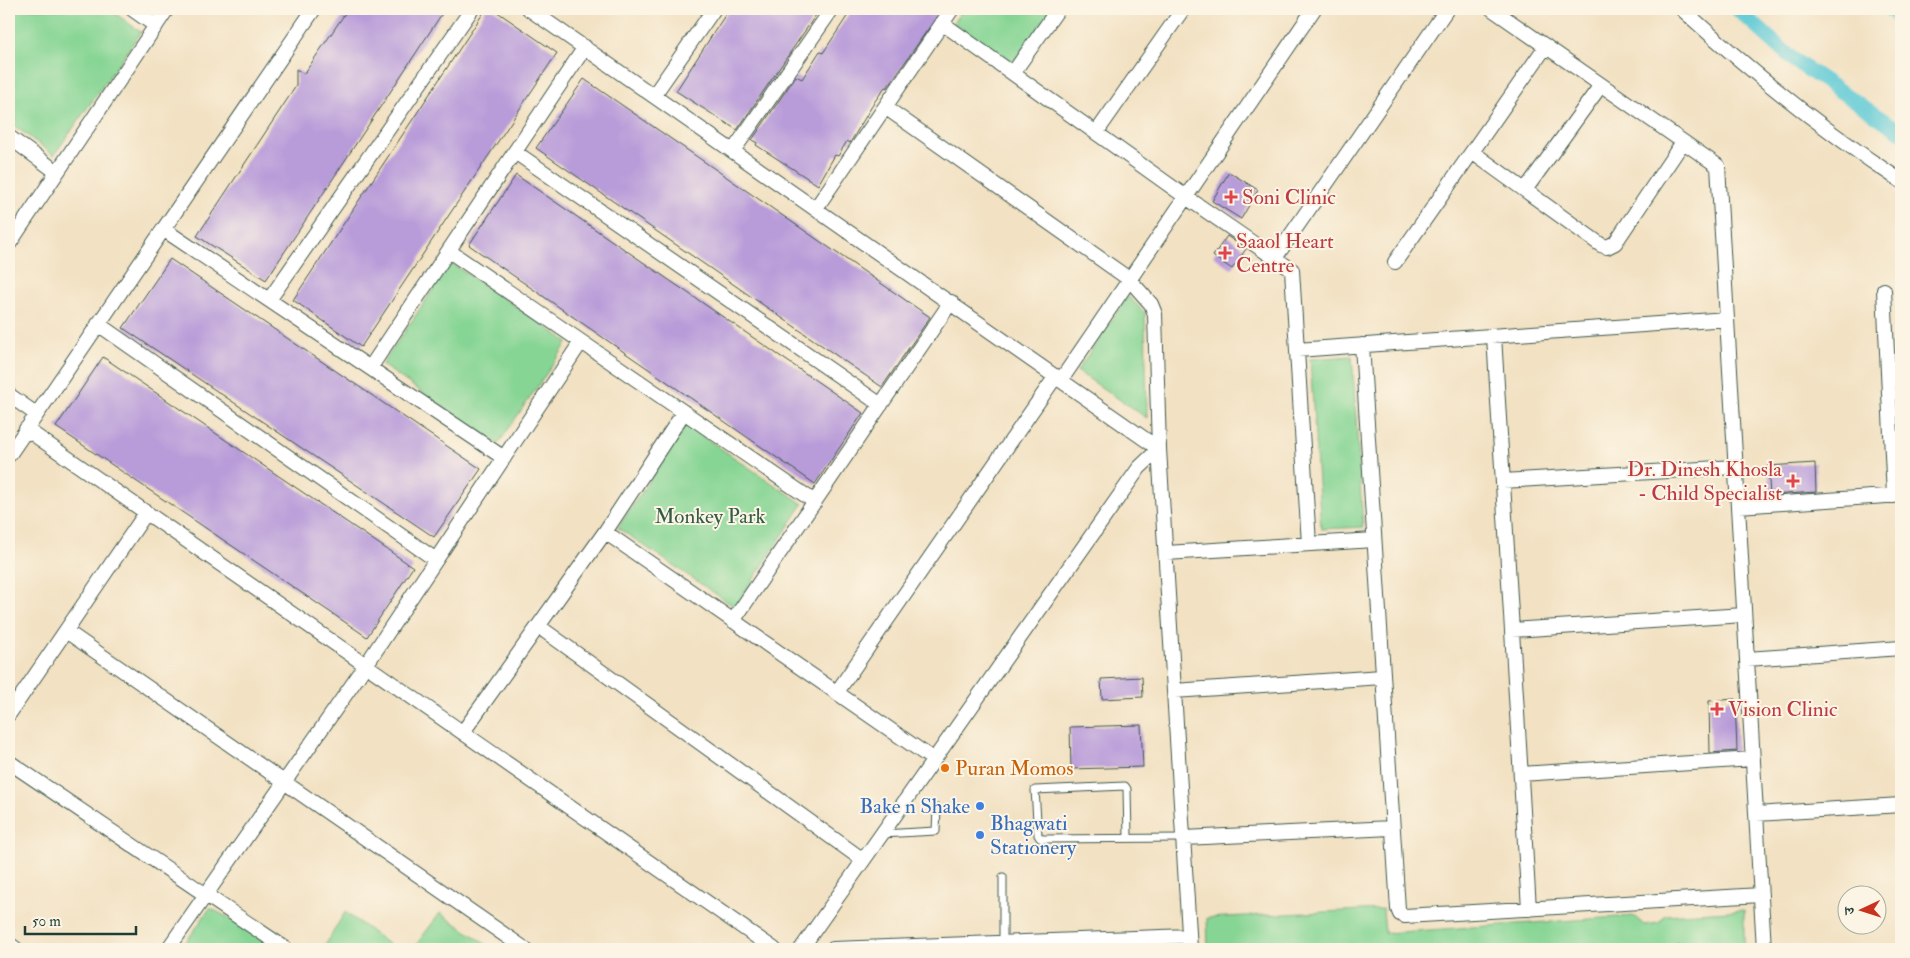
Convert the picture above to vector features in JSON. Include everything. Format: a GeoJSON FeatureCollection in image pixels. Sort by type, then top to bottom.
{"type":"FeatureCollection","features":[{"type":"Feature","properties":{"kind":"street"},"geometry":{"type":"LineString","coordinates":[[132,9],[156,26]]}},
{"type":"Feature","properties":{"kind":"street"},"geometry":{"type":"LineString","coordinates":[[9,244],[167,9]]}},
{"type":"Feature","properties":{"kind":"street"},"geometry":{"type":"LineString","coordinates":[[9,455],[314,9]]}},
{"type":"Feature","properties":{"kind":"street"},"geometry":{"type":"LineString","coordinates":[[269,300],[472,9]]}},
{"type":"Feature","properties":{"kind":"street"},"geometry":{"type":"LineString","coordinates":[[529,9],[1159,449]]}},
{"type":"Feature","properties":{"kind":"street"},"geometry":{"type":"LineString","coordinates":[[654,95],[714,9]]}},
{"type":"Feature","properties":{"kind":"street"},"geometry":{"type":"LineString","coordinates":[[734,151],[832,9]]}},
{"type":"Feature","properties":{"kind":"street"},"geometry":{"type":"LineString","coordinates":[[816,208],[952,9]]}},
{"type":"Feature","properties":{"kind":"street"},"geometry":{"type":"LineString","coordinates":[[1013,73],[1058,9]]}},
{"type":"Feature","properties":{"kind":"street"},"geometry":{"type":"LineString","coordinates":[[1096,133],[1183,9]]}},
{"type":"Feature","properties":{"kind":"street"},"geometry":{"type":"LineString","coordinates":[[837,692],[1129,279],[1314,9]]}},
{"type":"Feature","properties":{"kind":"street"},"geometry":{"type":"LineString","coordinates":[[1275,258],[1448,9]]}},
{"type":"Feature","properties":{"kind":"street"},"geometry":{"type":"LineString","coordinates":[[1492,9],[1718,166],[1764,949]]}},
{"type":"Feature","properties":{"kind":"street"},"geometry":{"type":"LineString","coordinates":[[1682,9],[1775,90],[1901,181]]}},
{"type":"Feature","properties":{"kind":"street"},"geometry":{"type":"LineString","coordinates":[[942,23],[1186,197],[1290,267],[1293,273],[1309,544]]}},
{"type":"Feature","properties":{"kind":"street"},"geometry":{"type":"LineString","coordinates":[[1395,262],[1546,46]]}},
{"type":"Feature","properties":{"kind":"street"},"geometry":{"type":"LineString","coordinates":[[370,368],[585,48]]}},
{"type":"Feature","properties":{"kind":"street"},"geometry":{"type":"LineString","coordinates":[[1525,190],[1601,85]]}},
{"type":"Feature","properties":{"kind":"street"},"geometry":{"type":"LineString","coordinates":[[833,949],[1004,943],[1190,943],[1159,449],[1155,314],[1150,304],[1129,279],[884,107]]}},
{"type":"Feature","properties":{"kind":"street"},"geometry":{"type":"LineString","coordinates":[[9,137],[57,172]]}},
{"type":"Feature","properties":{"kind":"street"},"geometry":{"type":"LineString","coordinates":[[1472,152],[1601,245],[1611,246],[1683,142]]}},
{"type":"Feature","properties":{"kind":"street"},"geometry":{"type":"LineString","coordinates":[[514,152],[881,405]]}},
{"type":"Feature","properties":{"kind":"street"},"geometry":{"type":"LineString","coordinates":[[163,229],[504,458]]}},
{"type":"Feature","properties":{"kind":"street"},"geometry":{"type":"LineString","coordinates":[[449,251],[815,502]]}},
{"type":"Feature","properties":{"kind":"street"},"geometry":{"type":"LineString","coordinates":[[1738,506],[1898,495],[1884,290]]}},
{"type":"Feature","properties":{"kind":"street"},"geometry":{"type":"LineString","coordinates":[[733,621],[951,302]]}},
{"type":"Feature","properties":{"kind":"street"},"geometry":{"type":"LineString","coordinates":[[1297,350],[1727,319]]}},
{"type":"Feature","properties":{"kind":"street"},"geometry":{"type":"LineString","coordinates":[[98,324],[436,560]]}},
{"type":"Feature","properties":{"kind":"street"},"geometry":{"type":"LineString","coordinates":[[1494,336],[1529,909]]}},
{"type":"Feature","properties":{"kind":"street"},"geometry":{"type":"LineString","coordinates":[[168,949],[366,665],[581,342]]}},
{"type":"Feature","properties":{"kind":"street"},"geometry":{"type":"LineString","coordinates":[[1362,345],[1391,828],[1400,914],[1405,916],[1761,894]]}},
{"type":"Feature","properties":{"kind":"street"},"geometry":{"type":"LineString","coordinates":[[9,395],[36,414]]}},
{"type":"Feature","properties":{"kind":"street"},"geometry":{"type":"LineString","coordinates":[[463,732],[606,532],[684,412]]}},
{"type":"Feature","properties":{"kind":"street"},"geometry":{"type":"LineString","coordinates":[[26,429],[774,949]]}},
{"type":"Feature","properties":{"kind":"street"},"geometry":{"type":"LineString","coordinates":[[800,949],[1139,468],[1159,449]]}},
{"type":"Feature","properties":{"kind":"street"},"geometry":{"type":"LineString","coordinates":[[1503,481],[1735,468]]}},
{"type":"Feature","properties":{"kind":"street"},"geometry":{"type":"LineString","coordinates":[[9,714],[146,513]]}},
{"type":"Feature","properties":{"kind":"street"},"geometry":{"type":"LineString","coordinates":[[606,532],[934,760]]}},
{"type":"Feature","properties":{"kind":"street"},"geometry":{"type":"LineString","coordinates":[[1166,553],[1374,540]]}},
{"type":"Feature","properties":{"kind":"street"},"geometry":{"type":"LineString","coordinates":[[1512,630],[1744,615]]}},
{"type":"Feature","properties":{"kind":"street"},"geometry":{"type":"LineString","coordinates":[[538,626],[863,860]]}},
{"type":"Feature","properties":{"kind":"street"},"geometry":{"type":"LineString","coordinates":[[66,630],[525,949]]}},
{"type":"Feature","properties":{"kind":"street"},"geometry":{"type":"LineString","coordinates":[[1747,659],[1901,648]]}},
{"type":"Feature","properties":{"kind":"street"},"geometry":{"type":"LineString","coordinates":[[1174,692],[1382,677]]}},
{"type":"Feature","properties":{"kind":"street"},"geometry":{"type":"LineString","coordinates":[[1521,774],[1753,759]]}},
{"type":"Feature","properties":{"kind":"street"},"geometry":{"type":"LineString","coordinates":[[9,762],[286,949]]}},
{"type":"Feature","properties":{"kind":"street"},"geometry":{"type":"LineString","coordinates":[[1756,814],[1901,805]]}},
{"type":"Feature","properties":{"kind":"street"},"geometry":{"type":"LineString","coordinates":[[1184,838],[1391,828]]}},
{"type":"Feature","properties":{"kind":"street"},"geometry":{"type":"LineString","coordinates":[[9,944],[16,949]]}},
{"type":"Feature","properties":{"kind":"lane"},"geometry":{"type":"LineString","coordinates":[[1128,838],[1127,789],[1125,786],[1035,790],[1038,834],[1040,838],[1128,838],[1184,838]]}},
{"type":"Feature","properties":{"kind":"lane"},"geometry":{"type":"LineString","coordinates":[[881,834],[936,831],[938,808]]}},
{"type":"Feature","properties":{"kind":"lane"},"geometry":{"type":"LineString","coordinates":[[1002,877],[1004,943]]}},
{"type":"Feature","properties":{"kind":"path"},"geometry":{"type":"LineString","coordinates":[[1249,949],[1249,946],[1270,944],[1270,949]]}},
{"type":"Feature","properties":{"kind":"green space"},"geometry":{"type":"Polygon","coordinates":[[[9,9],[109,9],[141,32],[54,155],[9,122],[9,9]]]}},
{"type":"Feature","properties":{"kind":"green space"},"geometry":{"type":"Polygon","coordinates":[[[963,9],[1051,9],[1013,64],[953,23],[963,9]]]}},
{"type":"Feature","properties":{"kind":"green space"},"geometry":{"type":"Polygon","coordinates":[[[451,263],[568,342],[498,444],[382,365],[451,263]]]}},
{"type":"Feature","properties":{"kind":"green space"},"geometry":{"type":"Polygon","coordinates":[[[1128,296],[1145,313],[1147,418],[1077,371],[1128,296]]]}},
{"type":"Feature","properties":{"kind":"green space"},"geometry":{"type":"Polygon","coordinates":[[[1352,356],[1363,527],[1321,529],[1310,359],[1352,356]]]}},
{"type":"Feature","properties":{"kind":"green space","name":"Monkey Park"},"geometry":{"type":"Polygon","coordinates":[[[686,425],[803,504],[735,607],[618,528],[686,425]]]}},
{"type":"Feature","properties":{"kind":"green space"},"geometry":{"type":"Polygon","coordinates":[[[210,908],[288,949],[181,949],[210,908]]]}},
{"type":"Feature","properties":{"kind":"green space"},"geometry":{"type":"Polygon","coordinates":[[[1383,909],[1385,933],[1634,916],[1644,925],[1659,923],[1666,915],[1744,910],[1744,949],[1208,949],[1207,918],[1383,909]]]}},
{"type":"Feature","properties":{"kind":"green space"},"geometry":{"type":"Polygon","coordinates":[[[345,912],[395,949],[323,949],[345,912]]]}},
{"type":"Feature","properties":{"kind":"green space"},"geometry":{"type":"Polygon","coordinates":[[[440,913],[493,949],[413,949],[440,913]]]}},
{"type":"Feature","properties":{"kind":"building"},"geometry":{"type":"Polygon","coordinates":[[[348,9],[445,9],[266,280],[197,236],[296,86],[296,69],[304,74],[348,9]]]}},
{"type":"Feature","properties":{"kind":"building"},"geometry":{"type":"Polygon","coordinates":[[[486,9],[493,9],[557,53],[361,347],[293,300],[486,9]]]}},
{"type":"Feature","properties":{"kind":"building"},"geometry":{"type":"Polygon","coordinates":[[[729,9],[820,9],[737,130],[676,91],[729,9]]]}},
{"type":"Feature","properties":{"kind":"building"},"geometry":{"type":"Polygon","coordinates":[[[852,9],[942,9],[887,88],[885,87],[875,101],[850,143],[847,141],[838,156],[835,155],[818,185],[756,145],[757,143],[752,140],[796,76],[802,79],[820,51],[823,53],[852,9]]]}},
{"type":"Feature","properties":{"kind":"building"},"geometry":{"type":"Polygon","coordinates":[[[584,79],[930,317],[882,387],[536,148],[584,79]]]}},
{"type":"Feature","properties":{"kind":"building"},"geometry":{"type":"Polygon","coordinates":[[[1229,172],[1258,190],[1241,219],[1212,201],[1229,172]]]}},
{"type":"Feature","properties":{"kind":"building"},"geometry":{"type":"Polygon","coordinates":[[[516,175],[863,413],[815,484],[469,245],[516,175]]]}},
{"type":"Feature","properties":{"kind":"building"},"geometry":{"type":"Polygon","coordinates":[[[1227,236],[1246,249],[1232,269],[1213,256],[1227,236]]]}},
{"type":"Feature","properties":{"kind":"building"},"geometry":{"type":"Polygon","coordinates":[[[170,259],[481,469],[434,537],[123,328],[170,259]]]}},
{"type":"Feature","properties":{"kind":"building"},"geometry":{"type":"Polygon","coordinates":[[[103,357],[413,567],[367,637],[56,427],[103,357]]]}},
{"type":"Feature","properties":{"kind":"building"},"geometry":{"type":"Polygon","coordinates":[[[1815,463],[1816,492],[1770,495],[1768,466],[1815,463]]]}},
{"type":"Feature","properties":{"kind":"building"},"geometry":{"type":"Polygon","coordinates":[[[1142,677],[1143,697],[1102,699],[1101,679],[1142,677]]]}},
{"type":"Feature","properties":{"kind":"building"},"geometry":{"type":"Polygon","coordinates":[[[1735,699],[1737,751],[1710,753],[1709,701],[1735,699]]]}},
{"type":"Feature","properties":{"kind":"building"},"geometry":{"type":"Polygon","coordinates":[[[1141,725],[1143,767],[1071,769],[1070,727],[1141,725]]]}},
{"type":"Feature","properties":{"kind":"waterway"},"geometry":{"type":"LineString","coordinates":[[1737,9],[1795,61],[1901,132]]}},
{"type":"Feature","properties":{"kind":"waterway"},"geometry":{"type":"LineString","coordinates":[[1889,9],[1901,19]]}},
{"type":"Feature","properties":{"kind":"place","name":"Soni Clinic"},"geometry":{"type":"Point","coordinates":[1231,197]}},
{"type":"Feature","properties":{"kind":"place","name":"Saaol Heart Centre"},"geometry":{"type":"Point","coordinates":[1225,253]}},
{"type":"Feature","properties":{"kind":"place","name":"Dr. Dinesh Khosla - Child Specialist"},"geometry":{"type":"Point","coordinates":[1793,481]}},
{"type":"Feature","properties":{"kind":"place","name":"Vision Clinic"},"geometry":{"type":"Point","coordinates":[1717,709]}},
{"type":"Feature","properties":{"kind":"place","name":"Puran Momos"},"geometry":{"type":"Point","coordinates":[945,768]}},
{"type":"Feature","properties":{"kind":"place","name":"Bake n Shake"},"geometry":{"type":"Point","coordinates":[980,806]}},
{"type":"Feature","properties":{"kind":"place","name":"Bhagwati Stationery"},"geometry":{"type":"Point","coordinates":[980,835]}}]}
